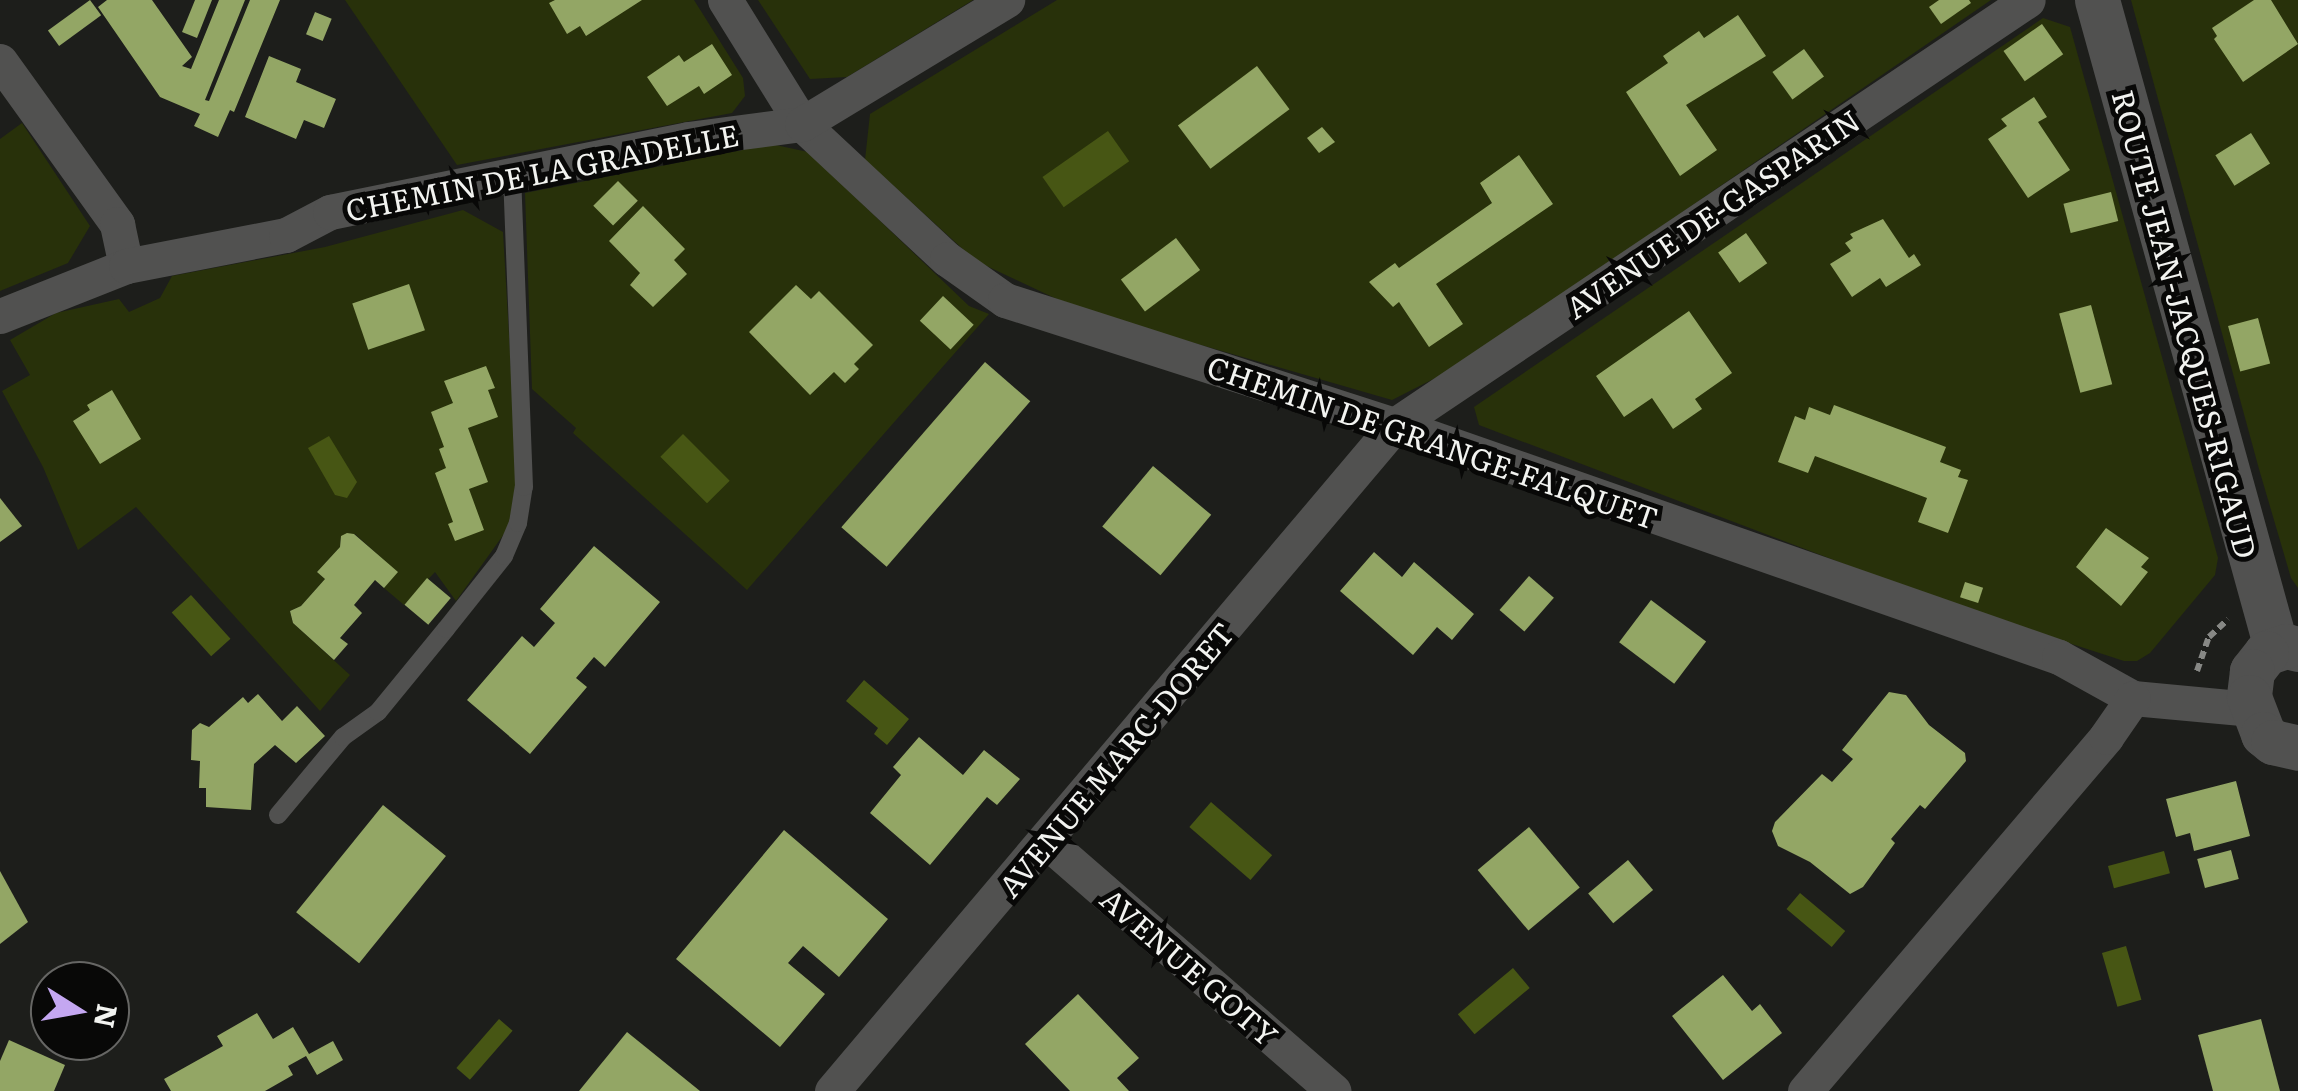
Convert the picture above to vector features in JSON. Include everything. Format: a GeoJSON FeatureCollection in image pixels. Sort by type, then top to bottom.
{"type":"FeatureCollection","features":[{"type":"Feature","properties":{"kind":"street","name":"CHEMIN DE GRANGE-FALQUET"},"geometry":{"type":"LineString","coordinates":[[725,0],[802,124],[947,259],[1005,300],[1396,425],[2060,657],[2133,698],[2252,709]]}},
{"type":"Feature","properties":{"kind":"street","name":"CHEMIN DE LA GRADELLE"},"geometry":{"type":"LineString","coordinates":[[0,316],[126,266],[286,235],[330,212],[688,140],[802,124],[1008,0]]}},
{"type":"Feature","properties":{"kind":"street","name":"AVENUE DE-GASPARIN"},"geometry":{"type":"LineString","coordinates":[[1396,425],[2028,0]]}},
{"type":"Feature","properties":{"kind":"street","name":"ROUTE JEAN-JACQUES-RIGAUD"},"geometry":{"type":"LineString","coordinates":[[2097,0],[2287,648]]}},
{"type":"Feature","properties":{"kind":"street"},"geometry":{"type":"LineString","coordinates":[[0,61],[117,224],[126,266]]}},
{"type":"Feature","properties":{"kind":"street","name":"AVENUE MARC-DORET"},"geometry":{"type":"LineString","coordinates":[[832,1091],[1396,425]]}},
{"type":"Feature","properties":{"kind":"street"},"geometry":{"type":"LineString","coordinates":[[2287,648],[2266,652],[2252,671],[2252,709],[2262,734],[2273,742],[2298,748]]}},
{"type":"Feature","properties":{"kind":"street"},"geometry":{"type":"LineString","coordinates":[[1805,1091],[2106,738],[2133,698]]}},
{"type":"Feature","properties":{"kind":"street","name":"AVENUE GOTY"},"geometry":{"type":"LineString","coordinates":[[1046,841],[1334,1091]]}},
{"type":"Feature","properties":{"kind":"lane"},"geometry":{"type":"LineString","coordinates":[[278,815],[343,738],[378,712],[504,556],[518,523],[524,487],[512,175]]}},
{"type":"Feature","properties":{"kind":"shaded area"},"geometry":{"type":"Polygon","coordinates":[[[345,0],[694,0],[743,78],[745,96],[732,113],[457,165],[345,0]]]}},
{"type":"Feature","properties":{"kind":"shaded area"},"geometry":{"type":"Polygon","coordinates":[[[758,0],[973,0],[847,77],[810,79],[758,0]]]}},
{"type":"Feature","properties":{"kind":"shaded area"},"geometry":{"type":"Polygon","coordinates":[[[1057,0],[1991,0],[1457,367],[1392,400],[1080,310],[976,261],[865,160],[870,114],[1057,0]]]}},
{"type":"Feature","properties":{"kind":"shaded area"},"geometry":{"type":"Polygon","coordinates":[[[2131,0],[2298,0],[2298,588],[2291,578],[2259,469],[2131,0]]]}},
{"type":"Feature","properties":{"kind":"shaded area"},"geometry":{"type":"Polygon","coordinates":[[[2043,18],[2070,27],[2218,558],[2215,575],[2150,653],[2137,661],[2124,661],[1952,605],[1479,425],[1474,407],[2043,18]]]}},
{"type":"Feature","properties":{"kind":"shaded area"},"geometry":{"type":"Polygon","coordinates":[[[22,123],[90,226],[68,263],[0,291],[0,139],[22,123]]]}},
{"type":"Feature","properties":{"kind":"shaded area"},"geometry":{"type":"Polygon","coordinates":[[[1108,131],[1129,161],[1064,207],[1042,177],[1108,131]]]}},
{"type":"Feature","properties":{"kind":"shaded area"},"geometry":{"type":"Polygon","coordinates":[[[771,144],[808,152],[969,306],[989,314],[747,590],[573,433],[576,428],[532,389],[525,193],[771,144]]]}},
{"type":"Feature","properties":{"kind":"shaded area"},"geometry":{"type":"Polygon","coordinates":[[[463,210],[503,232],[517,473],[509,527],[456,601],[435,572],[404,605],[384,588],[397,572],[355,534],[341,536],[340,547],[317,572],[325,579],[301,606],[290,611],[293,623],[350,675],[320,711],[136,507],[78,550],[43,467],[2,391],[30,375],[10,340],[56,313],[119,299],[129,312],[160,298],[172,276],[325,247],[463,210]]]}},
{"type":"Feature","properties":{"kind":"shaded area"},"geometry":{"type":"Polygon","coordinates":[[[683,434],[730,481],[707,503],[660,457],[683,434]]]}},
{"type":"Feature","properties":{"kind":"shaded area"},"geometry":{"type":"Polygon","coordinates":[[[329,436],[357,482],[347,498],[335,495],[308,448],[329,436]]]}},
{"type":"Feature","properties":{"kind":"shaded area"},"geometry":{"type":"Polygon","coordinates":[[[191,595],[230,639],[211,656],[172,612],[191,595]]]}},
{"type":"Feature","properties":{"kind":"shaded area"},"geometry":{"type":"Polygon","coordinates":[[[864,680],[909,719],[887,745],[874,734],[878,728],[846,701],[864,680]]]}},
{"type":"Feature","properties":{"kind":"shaded area"},"geometry":{"type":"Polygon","coordinates":[[[1211,802],[1272,855],[1250,880],[1189,827],[1211,802]]]}},
{"type":"Feature","properties":{"kind":"shaded area"},"geometry":{"type":"Polygon","coordinates":[[[2164,851],[2170,873],[2114,888],[2108,866],[2164,851]]]}},
{"type":"Feature","properties":{"kind":"shaded area"},"geometry":{"type":"Polygon","coordinates":[[[1800,893],[1845,931],[1832,947],[1787,909],[1800,893]]]}},
{"type":"Feature","properties":{"kind":"shaded area"},"geometry":{"type":"Polygon","coordinates":[[[2126,946],[2141,1000],[2117,1007],[2102,953],[2126,946]]]}},
{"type":"Feature","properties":{"kind":"shaded area"},"geometry":{"type":"Polygon","coordinates":[[[1513,968],[1530,988],[1475,1034],[1458,1014],[1513,968]]]}},
{"type":"Feature","properties":{"kind":"shaded area"},"geometry":{"type":"Polygon","coordinates":[[[499,1019],[513,1031],[470,1080],[456,1068],[499,1019]]]}},
{"type":"Feature","properties":{"kind":"building"},"geometry":{"type":"Polygon","coordinates":[[[90,0],[101,15],[59,46],[48,31],[90,0]]]}},
{"type":"Feature","properties":{"kind":"building"},"geometry":{"type":"Polygon","coordinates":[[[107,0],[152,0],[192,57],[182,66],[191,69],[219,0],[245,0],[205,100],[209,101],[250,0],[280,0],[234,112],[230,110],[218,137],[194,126],[200,114],[160,97],[98,7],[107,0]]]}},
{"type":"Feature","properties":{"kind":"building"},"geometry":{"type":"Polygon","coordinates":[[[195,0],[212,0],[197,38],[182,32],[195,0]]]}},
{"type":"Feature","properties":{"kind":"building"},"geometry":{"type":"Polygon","coordinates":[[[642,0],[586,36],[580,26],[567,34],[549,3],[642,0]]]}},
{"type":"Feature","properties":{"kind":"building"},"geometry":{"type":"Polygon","coordinates":[[[1939,0],[1971,3],[1941,24],[1929,7],[1939,0]]]}},
{"type":"Feature","properties":{"kind":"building"},"geometry":{"type":"Polygon","coordinates":[[[2254,0],[2271,0],[2298,44],[2243,82],[2214,39],[2217,36],[2212,28],[2254,0]]]}},
{"type":"Feature","properties":{"kind":"building"},"geometry":{"type":"Polygon","coordinates":[[[315,12],[332,19],[323,41],[306,34],[315,12]]]}},
{"type":"Feature","properties":{"kind":"building"},"geometry":{"type":"Polygon","coordinates":[[[1738,15],[1766,56],[1686,105],[1717,150],[1680,176],[1626,92],[1668,63],[1663,56],[1699,31],[1704,38],[1738,15]]]}},
{"type":"Feature","properties":{"kind":"building"},"geometry":{"type":"Polygon","coordinates":[[[2042,24],[2063,54],[2025,81],[2003,51],[2042,24]]]}},
{"type":"Feature","properties":{"kind":"building"},"geometry":{"type":"Polygon","coordinates":[[[712,44],[732,75],[704,94],[699,86],[667,106],[647,77],[679,55],[684,62],[712,44]]]}},
{"type":"Feature","properties":{"kind":"building"},"geometry":{"type":"Polygon","coordinates":[[[1804,49],[1824,77],[1792,99],[1772,72],[1804,49]]]}},
{"type":"Feature","properties":{"kind":"building"},"geometry":{"type":"Polygon","coordinates":[[[269,56],[301,69],[296,82],[336,99],[324,128],[304,120],[296,139],[245,117],[269,56]]]}},
{"type":"Feature","properties":{"kind":"building"},"geometry":{"type":"Polygon","coordinates":[[[1257,66],[1289,109],[1210,169],[1178,126],[1257,66]]]}},
{"type":"Feature","properties":{"kind":"building"},"geometry":{"type":"Polygon","coordinates":[[[2034,97],[2047,117],[2038,122],[2070,170],[2028,198],[1988,139],[2007,126],[2001,119],[2034,97]]]}},
{"type":"Feature","properties":{"kind":"building"},"geometry":{"type":"Polygon","coordinates":[[[1322,127],[1335,142],[1319,153],[1307,138],[1322,127]]]}},
{"type":"Feature","properties":{"kind":"building"},"geometry":{"type":"Polygon","coordinates":[[[2251,133],[2270,164],[2234,186],[2215,155],[2251,133]]]}},
{"type":"Feature","properties":{"kind":"building"},"geometry":{"type":"Polygon","coordinates":[[[1519,155],[1553,204],[1436,284],[1463,324],[1429,347],[1399,302],[1393,307],[1369,282],[1395,263],[1399,268],[1492,203],[1480,183],[1519,155]]]}},
{"type":"Feature","properties":{"kind":"building"},"geometry":{"type":"Polygon","coordinates":[[[618,181],[638,201],[613,226],[593,206],[618,181]]]}},
{"type":"Feature","properties":{"kind":"building"},"geometry":{"type":"Polygon","coordinates":[[[2111,192],[2118,221],[2071,233],[2063,204],[2111,192]]]}},
{"type":"Feature","properties":{"kind":"building"},"geometry":{"type":"Polygon","coordinates":[[[643,206],[685,249],[674,260],[687,274],[653,307],[630,285],[640,273],[609,241],[643,206]]]}},
{"type":"Feature","properties":{"kind":"building"},"geometry":{"type":"Polygon","coordinates":[[[1883,219],[1909,258],[1914,254],[1921,265],[1886,287],[1880,278],[1852,297],[1830,264],[1851,251],[1845,243],[1853,238],[1850,234],[1883,219]]]}},
{"type":"Feature","properties":{"kind":"building"},"geometry":{"type":"Polygon","coordinates":[[[1746,233],[1767,263],[1739,283],[1718,253],[1746,233]]]}},
{"type":"Feature","properties":{"kind":"building"},"geometry":{"type":"Polygon","coordinates":[[[1176,238],[1200,270],[1145,311],[1121,280],[1176,238]]]}},
{"type":"Feature","properties":{"kind":"building"},"geometry":{"type":"Polygon","coordinates":[[[409,284],[425,330],[368,350],[352,304],[409,284]]]}},
{"type":"Feature","properties":{"kind":"building"},"geometry":{"type":"Polygon","coordinates":[[[796,285],[811,299],[819,291],[873,345],[854,364],[859,369],[845,383],[834,372],[810,395],[749,332],[796,285]]]}},
{"type":"Feature","properties":{"kind":"building"},"geometry":{"type":"Polygon","coordinates":[[[943,296],[974,325],[951,350],[920,321],[943,296]]]}},
{"type":"Feature","properties":{"kind":"building"},"geometry":{"type":"Polygon","coordinates":[[[2091,305],[2112,384],[2080,393],[2059,314],[2091,305]]]}},
{"type":"Feature","properties":{"kind":"building"},"geometry":{"type":"Polygon","coordinates":[[[1689,311],[1732,373],[1695,399],[1702,409],[1673,429],[1652,398],[1624,417],[1596,376],[1689,311]]]}},
{"type":"Feature","properties":{"kind":"building"},"geometry":{"type":"Polygon","coordinates":[[[2258,318],[2270,363],[2240,371],[2228,326],[2258,318]]]}},
{"type":"Feature","properties":{"kind":"building"},"geometry":{"type":"Polygon","coordinates":[[[985,362],[1030,401],[887,567],[841,527],[985,362]]]}},
{"type":"Feature","properties":{"kind":"building"},"geometry":{"type":"Polygon","coordinates":[[[486,366],[495,388],[488,390],[498,417],[468,428],[488,482],[469,489],[484,530],[455,541],[448,524],[453,522],[435,473],[446,468],[439,449],[444,447],[431,412],[453,403],[444,381],[486,366]]]}},
{"type":"Feature","properties":{"kind":"building"},"geometry":{"type":"Polygon","coordinates":[[[112,390],[141,439],[100,464],[73,421],[90,410],[87,405],[112,390]]]}},
{"type":"Feature","properties":{"kind":"building"},"geometry":{"type":"Polygon","coordinates":[[[1834,405],[1946,447],[1940,462],[1961,470],[1958,477],[1968,480],[1948,533],[1918,522],[1927,498],[1815,456],[1808,473],[1778,462],[1795,416],[1805,420],[1809,407],[1830,415],[1834,405]]]}},
{"type":"Feature","properties":{"kind":"building"},"geometry":{"type":"Polygon","coordinates":[[[1153,466],[1211,515],[1160,575],[1102,527],[1153,466]]]}},
{"type":"Feature","properties":{"kind":"building"},"geometry":{"type":"Polygon","coordinates":[[[0,498],[22,526],[0,542],[0,498]]]}},
{"type":"Feature","properties":{"kind":"building"},"geometry":{"type":"Polygon","coordinates":[[[2106,528],[2149,558],[2141,567],[2148,572],[2121,606],[2076,567],[2106,528]]]}},
{"type":"Feature","properties":{"kind":"building"},"geometry":{"type":"Polygon","coordinates":[[[347,533],[354,534],[398,572],[384,588],[375,580],[354,605],[362,613],[340,638],[348,644],[334,660],[293,623],[290,611],[301,606],[325,579],[317,572],[347,533]]]}},
{"type":"Feature","properties":{"kind":"building"},"geometry":{"type":"Polygon","coordinates":[[[594,546],[660,602],[605,667],[594,657],[576,678],[587,687],[530,754],[467,700],[522,636],[534,647],[555,623],[540,609],[594,546]]]}},
{"type":"Feature","properties":{"kind":"building"},"geometry":{"type":"Polygon","coordinates":[[[1374,552],[1402,577],[1414,562],[1474,614],[1452,640],[1437,627],[1413,655],[1340,591],[1374,552]]]}},
{"type":"Feature","properties":{"kind":"building"},"geometry":{"type":"Polygon","coordinates":[[[1529,576],[1554,598],[1524,632],[1499,610],[1529,576]]]}},
{"type":"Feature","properties":{"kind":"building"},"geometry":{"type":"Polygon","coordinates":[[[427,578],[451,598],[428,625],[405,605],[427,578]]]}},
{"type":"Feature","properties":{"kind":"building"},"geometry":{"type":"Polygon","coordinates":[[[1965,582],[1983,588],[1978,603],[1960,597],[1965,582]]]}},
{"type":"Feature","properties":{"kind":"building"},"geometry":{"type":"Polygon","coordinates":[[[1651,600],[1706,642],[1674,684],[1619,642],[1651,600]]]}},
{"type":"Feature","properties":{"kind":"building"},"geometry":{"type":"Polygon","coordinates":[[[1889,692],[1906,695],[1929,725],[1965,753],[1966,761],[1925,809],[1920,805],[1891,839],[1895,843],[1863,887],[1850,894],[1810,862],[1778,846],[1772,831],[1775,822],[1822,774],[1832,782],[1853,759],[1842,750],[1889,692]]]}},
{"type":"Feature","properties":{"kind":"building"},"geometry":{"type":"Polygon","coordinates":[[[258,694],[282,721],[297,706],[325,736],[296,763],[275,745],[254,764],[251,810],[206,807],[206,788],[199,788],[200,761],[191,760],[192,730],[200,723],[209,727],[243,697],[248,703],[258,694]]]}},
{"type":"Feature","properties":{"kind":"building"},"geometry":{"type":"Polygon","coordinates":[[[919,737],[963,775],[984,750],[1020,779],[997,805],[987,797],[930,865],[870,813],[901,775],[893,767],[919,737]]]}},
{"type":"Feature","properties":{"kind":"building"},"geometry":{"type":"Polygon","coordinates":[[[2236,781],[2250,836],[2194,851],[2190,833],[2176,837],[2166,799],[2236,781]]]}},
{"type":"Feature","properties":{"kind":"building"},"geometry":{"type":"Polygon","coordinates":[[[383,805],[446,856],[359,963],[296,912],[383,805]]]}},
{"type":"Feature","properties":{"kind":"building"},"geometry":{"type":"Polygon","coordinates":[[[1529,827],[1580,888],[1528,931],[1478,870],[1529,827]]]}},
{"type":"Feature","properties":{"kind":"building"},"geometry":{"type":"Polygon","coordinates":[[[784,830],[888,919],[839,977],[803,946],[788,963],[825,994],[780,1047],[676,959],[784,830]]]}},
{"type":"Feature","properties":{"kind":"building"},"geometry":{"type":"Polygon","coordinates":[[[2231,850],[2239,879],[2205,888],[2197,859],[2231,850]]]}},
{"type":"Feature","properties":{"kind":"building"},"geometry":{"type":"Polygon","coordinates":[[[1628,860],[1653,890],[1613,923],[1588,893],[1628,860]]]}},
{"type":"Feature","properties":{"kind":"building"},"geometry":{"type":"Polygon","coordinates":[[[0,871],[28,922],[0,944],[0,871]]]}},
{"type":"Feature","properties":{"kind":"building"},"geometry":{"type":"Polygon","coordinates":[[[1723,975],[1752,1011],[1760,1004],[1782,1033],[1723,1080],[1672,1016],[1723,975]]]}},
{"type":"Feature","properties":{"kind":"building"},"geometry":{"type":"Polygon","coordinates":[[[1078,994],[1139,1058],[1117,1078],[1129,1091],[1070,1091],[1025,1044],[1078,994]]]}},
{"type":"Feature","properties":{"kind":"building"},"geometry":{"type":"Polygon","coordinates":[[[257,1013],[273,1039],[293,1027],[309,1054],[333,1041],[343,1060],[317,1075],[306,1056],[288,1066],[293,1075],[265,1091],[171,1091],[164,1079],[223,1046],[217,1036],[257,1013]]]}},
{"type":"Feature","properties":{"kind":"building"},"geometry":{"type":"Polygon","coordinates":[[[2261,1019],[2280,1091],[2213,1091],[2198,1035],[2261,1019]]]}},
{"type":"Feature","properties":{"kind":"building"},"geometry":{"type":"Polygon","coordinates":[[[627,1032],[700,1091],[579,1091],[627,1032]]]}},
{"type":"Feature","properties":{"kind":"building"},"geometry":{"type":"Polygon","coordinates":[[[9,1040],[30,1049],[30,1061],[65,1065],[54,1091],[0,1091],[0,1061],[9,1040]]]}}]}
